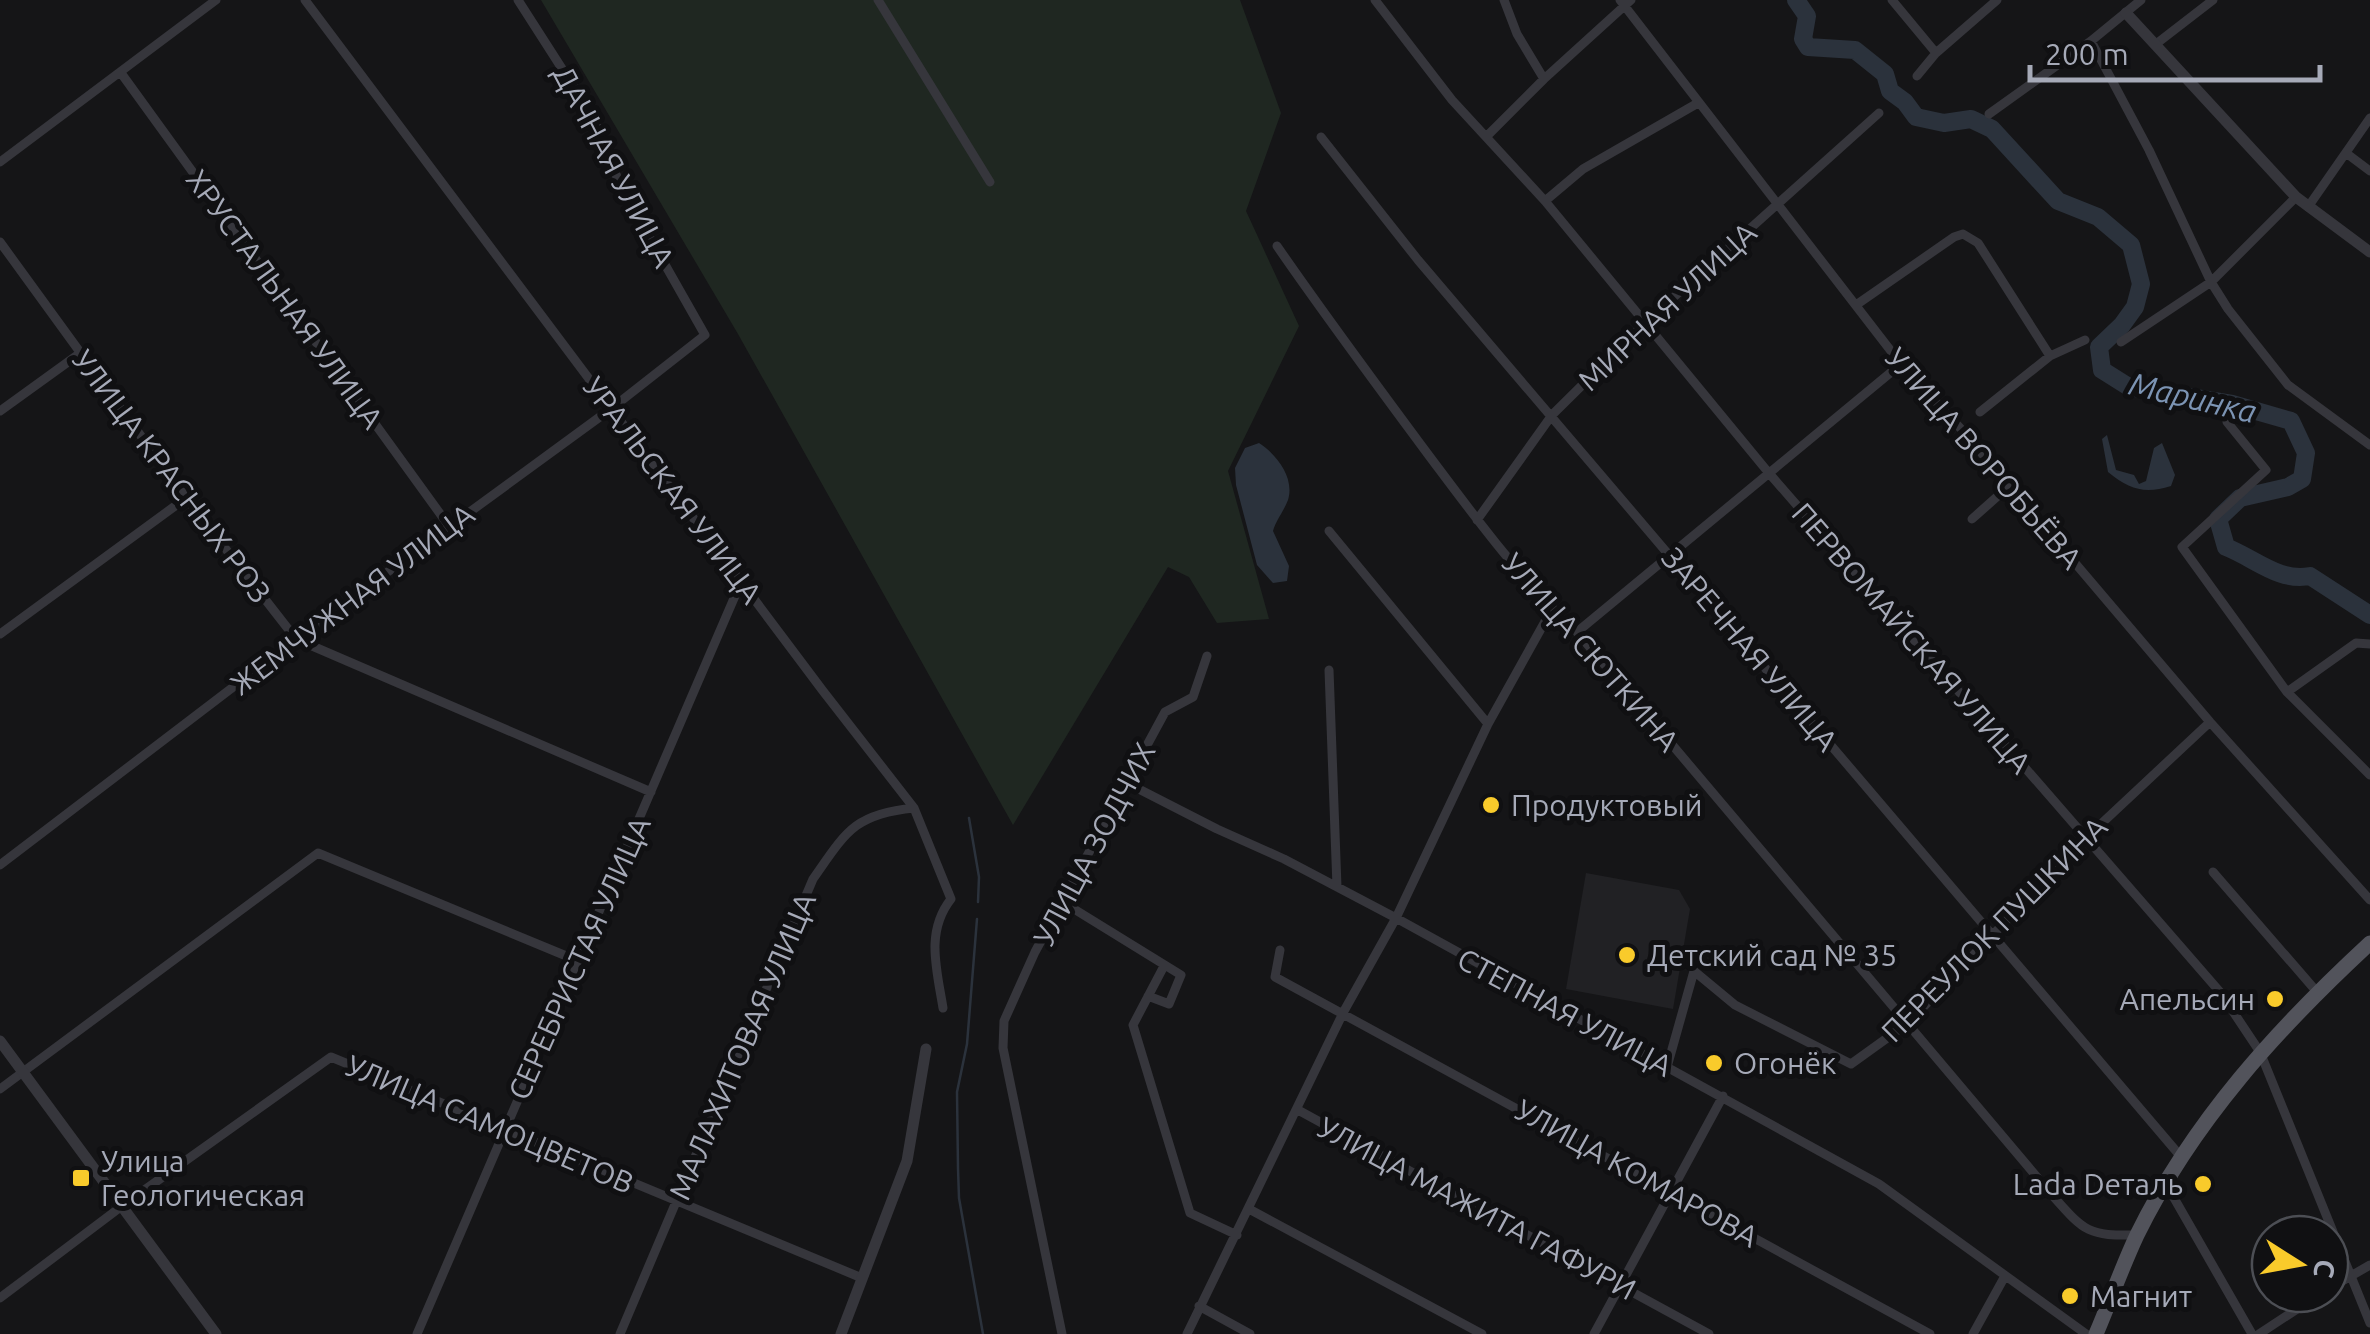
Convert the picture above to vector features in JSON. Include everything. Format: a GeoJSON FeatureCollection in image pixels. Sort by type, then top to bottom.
{"type":"FeatureCollection","features":[{"type":"Feature","properties":{"kind":"main road"},"geometry":{"type":"LineString","coordinates":[[2096,1334],[2137,1234],[2182,1158],[2260,1052],[2370,943]]}},
{"type":"Feature","properties":{"kind":"street"},"geometry":{"type":"LineString","coordinates":[[0,162],[216,0]]}},
{"type":"Feature","properties":{"kind":"street","name":"УРАЛЬСКАЯ УЛИЦА"},"geometry":{"type":"LineString","coordinates":[[305,0],[914,808],[951,900],[939,914],[933,942],[944,1008]]}},
{"type":"Feature","properties":{"kind":"street","name":"ДАЧНАЯ УЛИЦА"},"geometry":{"type":"LineString","coordinates":[[518,0],[593,117],[621,187],[706,335]]}},
{"type":"Feature","properties":{"kind":"street"},"geometry":{"type":"LineString","coordinates":[[878,0],[990,182]]}},
{"type":"Feature","properties":{"kind":"street","name":"ПЕРВОМАЙСКАЯ УЛИЦА"},"geometry":{"type":"LineString","coordinates":[[1375,0],[1452,100],[1546,201],[1768,472],[2220,992],[2260,1052],[2325,1214]]}},
{"type":"Feature","properties":{"kind":"street"},"geometry":{"type":"LineString","coordinates":[[1504,0],[1517,34],[1544,79]]}},
{"type":"Feature","properties":{"kind":"street"},"geometry":{"type":"LineString","coordinates":[[1892,0],[1936,53]]}},
{"type":"Feature","properties":{"kind":"street"},"geometry":{"type":"LineString","coordinates":[[1917,76],[1936,53],[1997,0]]}},
{"type":"Feature","properties":{"kind":"street"},"geometry":{"type":"LineString","coordinates":[[1989,114],[2141,0]]}},
{"type":"Feature","properties":{"kind":"street"},"geometry":{"type":"LineString","coordinates":[[2156,44],[2213,0]]}},
{"type":"Feature","properties":{"kind":"street"},"geometry":{"type":"LineString","coordinates":[[1487,136],[1626,2]]}},
{"type":"Feature","properties":{"kind":"street","name":"УЛИЦА ВОРОБЬЁВА"},"geometry":{"type":"LineString","coordinates":[[1626,2],[1698,103],[1900,364],[2370,900]]}},
{"type":"Feature","properties":{"kind":"street"},"geometry":{"type":"LineString","coordinates":[[2126,13],[2296,196],[2370,252]]}},
{"type":"Feature","properties":{"kind":"street"},"geometry":{"type":"LineString","coordinates":[[2091,41],[2157,166],[2211,282],[2288,384],[2370,445]]}},
{"type":"Feature","properties":{"kind":"street","name":"ХРУСТАЛЬНАЯ УЛИЦА"},"geometry":{"type":"LineString","coordinates":[[121,73],[449,526]]}},
{"type":"Feature","properties":{"kind":"street"},"geometry":{"type":"LineString","coordinates":[[1546,201],[1583,168],[1698,103]]}},
{"type":"Feature","properties":{"kind":"street","name":"МИРНАЯ УЛИЦА"},"geometry":{"type":"LineString","coordinates":[[1477,520],[1552,415],[1646,322],[1879,112]]}},
{"type":"Feature","properties":{"kind":"street"},"geometry":{"type":"LineString","coordinates":[[2308,207],[2370,118]]}},
{"type":"Feature","properties":{"kind":"street","name":"ЗАРЕЧНАЯ УЛИЦА"},"geometry":{"type":"LineString","coordinates":[[1320,137],[1418,260],[2182,1158]]}},
{"type":"Feature","properties":{"kind":"street"},"geometry":{"type":"LineString","coordinates":[[2346,153],[2370,171]]}},
{"type":"Feature","properties":{"kind":"street"},"geometry":{"type":"LineString","coordinates":[[2121,342],[2211,282],[2296,196]]}},
{"type":"Feature","properties":{"kind":"street"},"geometry":{"type":"LineString","coordinates":[[1856,305],[1963,234],[1978,243],[2050,356]]}},
{"type":"Feature","properties":{"kind":"street","name":"УЛИЦА КРАСНЫХ РОЗ"},"geometry":{"type":"LineString","coordinates":[[0,242],[186,498],[296,639],[651,792]]}},
{"type":"Feature","properties":{"kind":"street","name":"УЛИЦА СЮТКИНА"},"geometry":{"type":"LineString","coordinates":[[1277,246],[1477,520],[1552,609],[1577,632],[2080,1227],[2104,1236],[2137,1234]]}},
{"type":"Feature","properties":{"kind":"street","name":"ЖЕМЧУЖНАЯ УЛИЦА"},"geometry":{"type":"LineString","coordinates":[[0,865],[296,639],[706,335]]}},
{"type":"Feature","properties":{"kind":"street"},"geometry":{"type":"LineString","coordinates":[[1980,412],[2050,356],[2085,340]]}},
{"type":"Feature","properties":{"kind":"street"},"geometry":{"type":"LineString","coordinates":[[0,411],[79,354]]}},
{"type":"Feature","properties":{"kind":"street"},"geometry":{"type":"LineString","coordinates":[[1577,632],[1900,364]]}},
{"type":"Feature","properties":{"kind":"street"},"geometry":{"type":"LineString","coordinates":[[2227,422],[2266,470],[2182,547],[2287,692],[2370,775]]}},
{"type":"Feature","properties":{"kind":"street"},"geometry":{"type":"LineString","coordinates":[[1972,518],[2009,486]]}},
{"type":"Feature","properties":{"kind":"street"},"geometry":{"type":"LineString","coordinates":[[0,634],[186,498]]}},
{"type":"Feature","properties":{"kind":"street"},"geometry":{"type":"LineString","coordinates":[[1329,531],[1488,724]]}},
{"type":"Feature","properties":{"kind":"street","name":"СЕРЕБРИСТАЯ УЛИЦА"},"geometry":{"type":"LineString","coordinates":[[417,1334],[741,582]]}},
{"type":"Feature","properties":{"kind":"street"},"geometry":{"type":"LineString","coordinates":[[1187,1334],[1344,1011],[1396,918],[1488,724],[1552,609]]}},
{"type":"Feature","properties":{"kind":"street"},"geometry":{"type":"LineString","coordinates":[[2287,692],[2356,643],[2370,644]]}},
{"type":"Feature","properties":{"kind":"street","name":"УЛИЦА ЗОДЧИХ"},"geometry":{"type":"LineString","coordinates":[[1062,1334],[1003,1048],[1004,1021],[1061,901],[1165,712],[1193,697],[1207,656]]}},
{"type":"Feature","properties":{"kind":"street"},"geometry":{"type":"LineString","coordinates":[[1328,670],[1338,887]]}},
{"type":"Feature","properties":{"kind":"street","name":"ПЕРЕУЛОК ПУШКИНА"},"geometry":{"type":"LineString","coordinates":[[1667,1067],[1694,972],[1734,1005],[1851,1064],[1908,1023],[2086,838],[2210,722]]}},
{"type":"Feature","properties":{"kind":"street","name":"СТЕПНАЯ УЛИЦА"},"geometry":{"type":"LineString","coordinates":[[1128,783],[1338,887],[1879,1184],[2086,1334]]}},
{"type":"Feature","properties":{"kind":"street","name":"МАЛАХИТОВАЯ УЛИЦА"},"geometry":{"type":"LineString","coordinates":[[620,1334],[812,879],[844,836],[876,812],[914,808]]}},
{"type":"Feature","properties":{"kind":"street"},"geometry":{"type":"LineString","coordinates":[[0,1089],[318,853],[576,960]]}},
{"type":"Feature","properties":{"kind":"street"},"geometry":{"type":"LineString","coordinates":[[2213,872],[2317,992]]}},
{"type":"Feature","properties":{"kind":"street"},"geometry":{"type":"LineString","coordinates":[[1061,901],[1181,975],[1168,1004],[1148,996]]}},
{"type":"Feature","properties":{"kind":"street","name":"УЛИЦА КОМАРОВА"},"geometry":{"type":"LineString","coordinates":[[1280,950],[1275,976],[1930,1334]]}},
{"type":"Feature","properties":{"kind":"street"},"geometry":{"type":"LineString","coordinates":[[1164,966],[1133,1025],[1190,1213],[1238,1235]]}},
{"type":"Feature","properties":{"kind":"street"},"geometry":{"type":"LineString","coordinates":[[0,1041],[216,1334]]}},
{"type":"Feature","properties":{"kind":"street"},"geometry":{"type":"LineString","coordinates":[[841,1334],[907,1161],[926,1048]]}},
{"type":"Feature","properties":{"kind":"street","name":"УЛИЦА САМОЦВЕТОВ"},"geometry":{"type":"LineString","coordinates":[[0,1298],[332,1057],[862,1278]]}},
{"type":"Feature","properties":{"kind":"street"},"geometry":{"type":"LineString","coordinates":[[1594,1334],[1723,1096]]}},
{"type":"Feature","properties":{"kind":"street","name":"УЛИЦА МАЖИТА ГАФУРИ"},"geometry":{"type":"LineString","coordinates":[[1298,1110],[1710,1334]]}},
{"type":"Feature","properties":{"kind":"street"},"geometry":{"type":"LineString","coordinates":[[2166,1184],[2256,1334],[2288,1314]]}},
{"type":"Feature","properties":{"kind":"street"},"geometry":{"type":"LineString","coordinates":[[1249,1209],[1482,1334]]}},
{"type":"Feature","properties":{"kind":"street"},"geometry":{"type":"LineString","coordinates":[[1973,1334],[2005,1276]]}},
{"type":"Feature","properties":{"kind":"street","name":"ПЕРВОМАЙСКАЯ УЛИЦА"},"geometry":{"type":"LineString","coordinates":[[2350,1277],[2370,1323]]}},
{"type":"Feature","properties":{"kind":"street"},"geometry":{"type":"LineString","coordinates":[[1199,1306],[1250,1334]]}},
{"type":"Feature","properties":{"kind":"shaded area"},"geometry":{"type":"Polygon","coordinates":[[[541,0],[1240,0],[1281,113],[1246,211],[1299,326],[1228,471],[1269,619],[1217,623],[1189,577],[1168,567],[1013,825],[738,334],[541,0]]]}},
{"type":"Feature","properties":{"kind":"shaded area"},"geometry":{"type":"Polygon","coordinates":[[[2107,435],[2116,470],[2134,475],[2139,484],[2146,481],[2154,448],[2162,443],[2175,475],[2171,486],[2138,489],[2108,472],[2102,439],[2107,435]]]}},
{"type":"Feature","properties":{"kind":"shaded area"},"geometry":{"type":"Polygon","coordinates":[[[1259,443],[1272,453],[1289,483],[1288,500],[1273,531],[1289,566],[1287,581],[1273,583],[1257,565],[1236,485],[1235,468],[1245,448],[1259,443]]]}},
{"type":"Feature","properties":{"kind":"shaded area","name":"Детский сад № 35"},"geometry":{"type":"Polygon","coordinates":[[[1586,873],[1679,890],[1690,909],[1673,1009],[1566,989],[1586,873]]]}},
{"type":"Feature","properties":{"kind":"waterway","name":"Маринка"},"geometry":{"type":"LineString","coordinates":[[1796,0],[1807,16],[1803,39],[1808,47],[1855,50],[1885,74],[1890,91],[1916,117],[1944,123],[1971,119],[1992,129],[2058,201],[2098,217],[2131,245],[2141,284],[2135,307],[2099,347],[2102,370],[2129,387],[2232,404],[2291,421],[2306,453],[2302,479],[2288,487],[2240,498],[2218,519],[2226,547],[2278,573],[2310,576],[2370,615]]}},
{"type":"Feature","properties":{"kind":"waterway"},"geometry":{"type":"LineString","coordinates":[[969,818],[979,877],[978,902]]}},
{"type":"Feature","properties":{"kind":"waterway"},"geometry":{"type":"LineString","coordinates":[[977,919],[967,1044],[957,1092],[958,1168],[959,1198],[983,1334]]}},
{"type":"Feature","properties":{"kind":"place","name":"Продуктовый"},"geometry":{"type":"Point","coordinates":[1491,805]}},
{"type":"Feature","properties":{"kind":"place","name":"Детский сад № 35"},"geometry":{"type":"Point","coordinates":[1627,955]}},
{"type":"Feature","properties":{"kind":"place","name":"Апельсин"},"geometry":{"type":"Point","coordinates":[2275,999]}},
{"type":"Feature","properties":{"kind":"place","name":"Огонёк"},"geometry":{"type":"Point","coordinates":[1714,1063]}},
{"type":"Feature","properties":{"kind":"place","name":"Улица Геологическая"},"geometry":{"type":"Point","coordinates":[81,1178]}},
{"type":"Feature","properties":{"kind":"place","name":"Lada Dеталь"},"geometry":{"type":"Point","coordinates":[2203,1184]}},
{"type":"Feature","properties":{"kind":"place","name":"Магнит"},"geometry":{"type":"Point","coordinates":[2070,1296]}}]}
